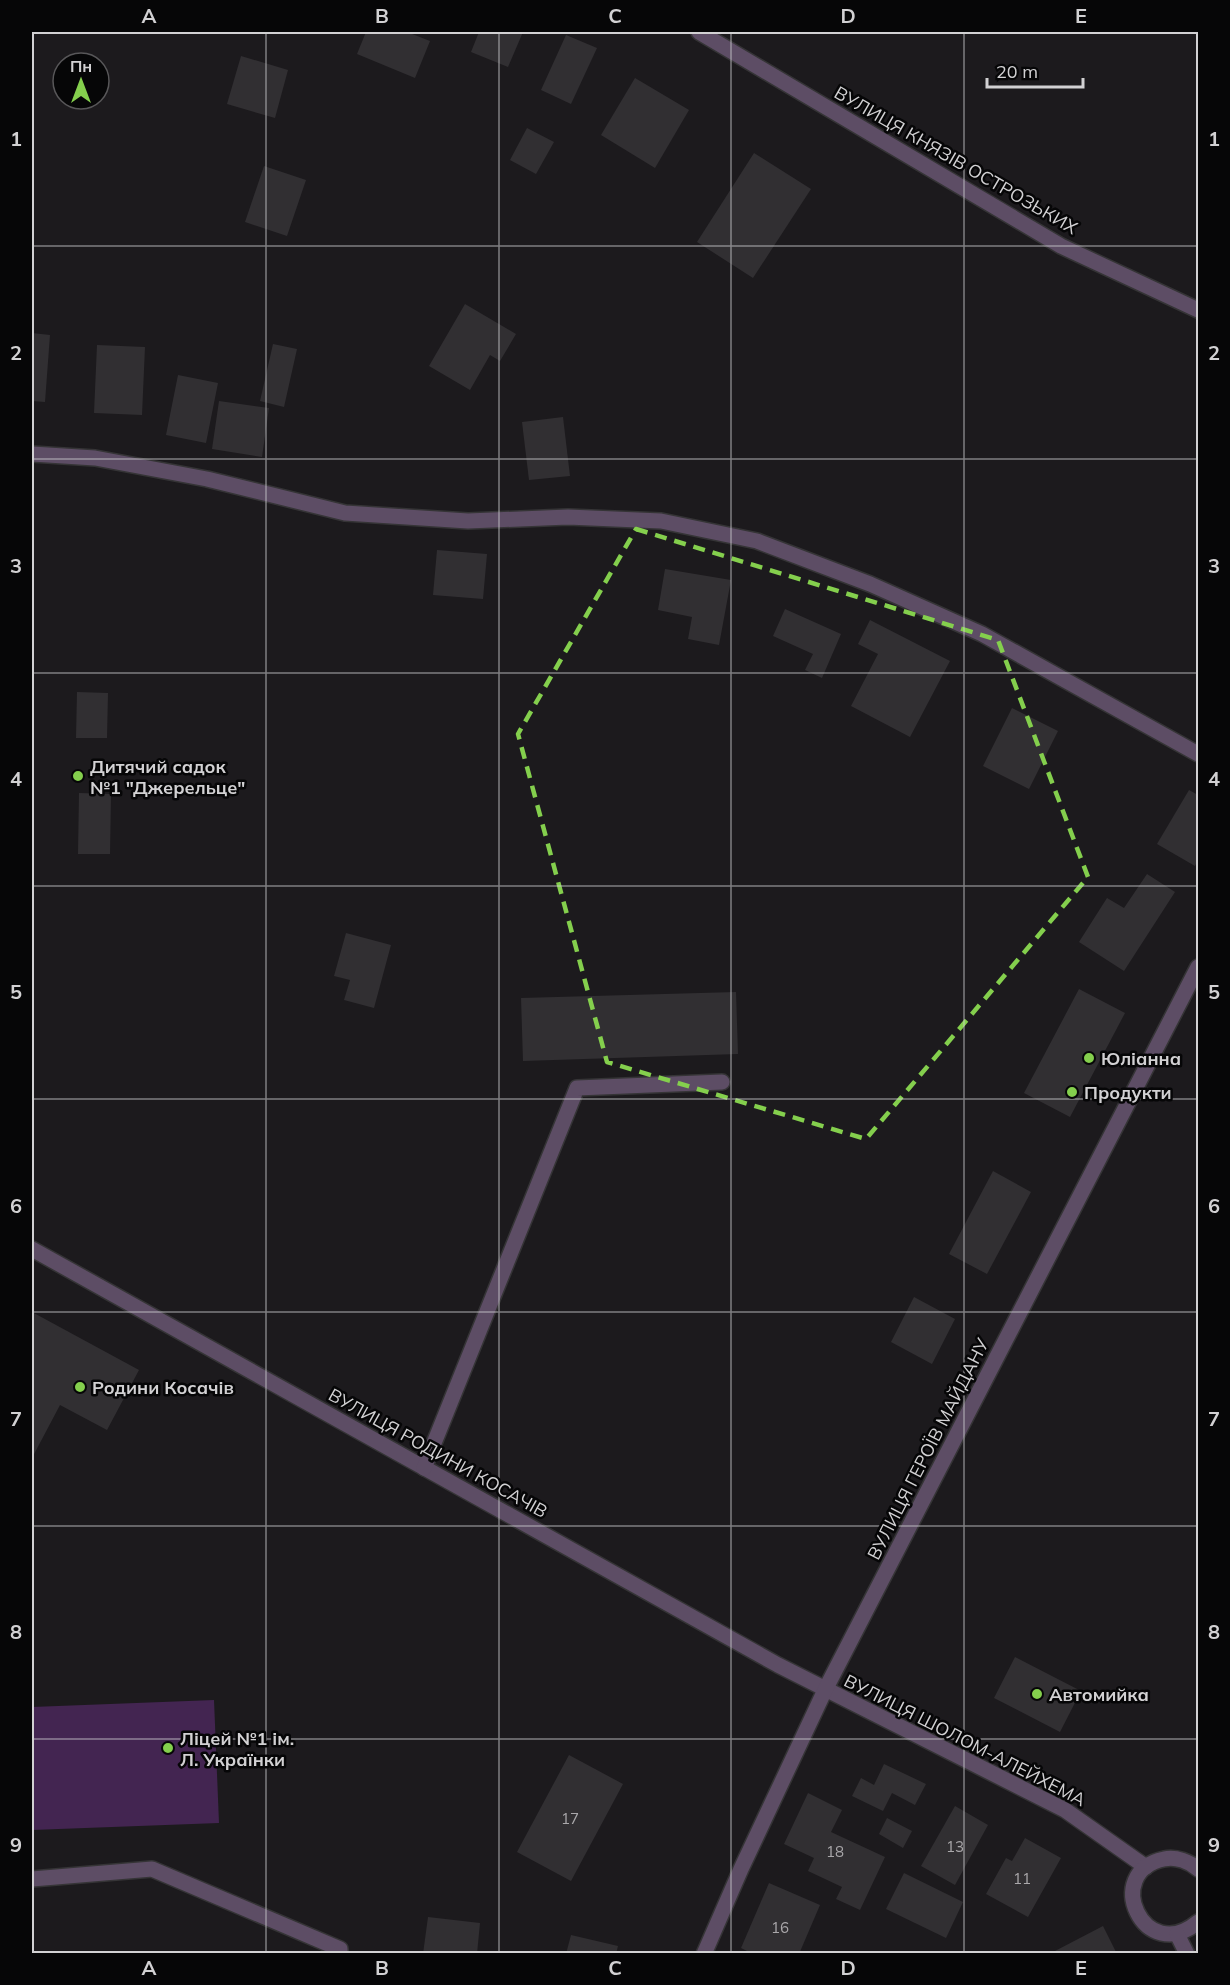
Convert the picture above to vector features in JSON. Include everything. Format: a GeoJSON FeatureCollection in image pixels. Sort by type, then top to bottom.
{"type":"FeatureCollection","features":[{"type":"Feature","properties":{"kind":"street","name":"ВУЛИЦЯ КНЯЗІВ ОСТРОЗЬКИХ"},"geometry":{"type":"LineString","coordinates":[[699,32],[1060,246],[1198,310]]}},
{"type":"Feature","properties":{"kind":"street"},"geometry":{"type":"LineString","coordinates":[[32,454],[95,458],[207,479],[345,513],[468,521],[568,516],[661,521],[757,542],[870,584],[982,634],[1198,754]]}},
{"type":"Feature","properties":{"kind":"street","name":"ВУЛИЦЯ ГЕРОЇВ МАЙДАНУ"},"geometry":{"type":"LineString","coordinates":[[704,1953],[825,1690],[1198,967]]}},
{"type":"Feature","properties":{"kind":"street"},"geometry":{"type":"LineString","coordinates":[[424,1468],[577,1088],[722,1082]]}},
{"type":"Feature","properties":{"kind":"street","name":"ВУЛИЦЯ РОДИНИ КОСАЧІВ"},"geometry":{"type":"LineString","coordinates":[[32,1249],[825,1690]]}},
{"type":"Feature","properties":{"kind":"street","name":"ВУЛИЦЯ ШОЛОМ-АЛЕЙХЕМА"},"geometry":{"type":"LineString","coordinates":[[825,1690],[1065,1810],[1146,1867]]}},
{"type":"Feature","properties":{"kind":"street"},"geometry":{"type":"LineString","coordinates":[[1198,1867],[1182,1860],[1169,1858],[1157,1860],[1137,1876],[1132,1900],[1136,1912],[1152,1930],[1164,1934],[1177,1934],[1188,1930],[1198,1922]]}},
{"type":"Feature","properties":{"kind":"street"},"geometry":{"type":"LineString","coordinates":[[32,1879],[152,1869],[340,1949],[340,1953]]}},
{"type":"Feature","properties":{"kind":"street"},"geometry":{"type":"LineString","coordinates":[[1177,1934],[1187,1953]]}},
{"type":"Feature","properties":{"kind":"highlighted area"},"geometry":{"type":"Polygon","coordinates":[[[636,529],[998,640],[1088,877],[866,1139],[607,1062],[518,734],[636,529]]]}},
{"type":"Feature","properties":{"kind":"shaded area"},"geometry":{"type":"Polygon","coordinates":[[[214,1700],[219,1823],[32,1830],[32,1707],[214,1700]]]}},
{"type":"Feature","properties":{"kind":"building"},"geometry":{"type":"Polygon","coordinates":[[[366,32],[407,32],[430,41],[415,78],[357,54],[366,32]]]}},
{"type":"Feature","properties":{"kind":"building"},"geometry":{"type":"Polygon","coordinates":[[[479,32],[523,32],[508,67],[471,52],[479,32]]]}},
{"type":"Feature","properties":{"kind":"building"},"geometry":{"type":"Polygon","coordinates":[[[566,35],[597,48],[571,104],[541,90],[566,35]]]}},
{"type":"Feature","properties":{"kind":"building"},"geometry":{"type":"Polygon","coordinates":[[[241,56],[288,70],[275,118],[227,104],[241,56]]]}},
{"type":"Feature","properties":{"kind":"building"},"geometry":{"type":"Polygon","coordinates":[[[635,78],[689,110],[655,168],[601,135],[635,78]]]}},
{"type":"Feature","properties":{"kind":"building"},"geometry":{"type":"Polygon","coordinates":[[[527,128],[554,142],[536,174],[510,160],[527,128]]]}},
{"type":"Feature","properties":{"kind":"building"},"geometry":{"type":"Polygon","coordinates":[[[754,153],[811,189],[753,278],[697,242],[754,153]]]}},
{"type":"Feature","properties":{"kind":"building"},"geometry":{"type":"Polygon","coordinates":[[[264,166],[306,180],[287,236],[245,222],[264,166]]]}},
{"type":"Feature","properties":{"kind":"building"},"geometry":{"type":"Polygon","coordinates":[[[465,304],[516,334],[500,361],[490,355],[470,390],[429,366],[465,304]]]}},
{"type":"Feature","properties":{"kind":"building"},"geometry":{"type":"Polygon","coordinates":[[[32,333],[50,335],[45,402],[32,401],[32,333]]]}},
{"type":"Feature","properties":{"kind":"building"},"geometry":{"type":"Polygon","coordinates":[[[273,344],[297,349],[284,407],[260,401],[273,344]]]}},
{"type":"Feature","properties":{"kind":"building"},"geometry":{"type":"Polygon","coordinates":[[[97,345],[145,347],[142,415],[94,413],[97,345]]]}},
{"type":"Feature","properties":{"kind":"building"},"geometry":{"type":"Polygon","coordinates":[[[178,375],[218,383],[206,443],[166,435],[178,375]]]}},
{"type":"Feature","properties":{"kind":"building"},"geometry":{"type":"Polygon","coordinates":[[[219,401],[269,408],[262,457],[212,449],[219,401]]]}},
{"type":"Feature","properties":{"kind":"building"},"geometry":{"type":"Polygon","coordinates":[[[563,417],[570,476],[529,480],[522,422],[563,417]]]}},
{"type":"Feature","properties":{"kind":"building"},"geometry":{"type":"Polygon","coordinates":[[[437,550],[487,554],[483,599],[433,595],[437,550]]]}},
{"type":"Feature","properties":{"kind":"building"},"geometry":{"type":"Polygon","coordinates":[[[665,569],[731,580],[719,645],[688,639],[692,617],[658,610],[665,569]]]}},
{"type":"Feature","properties":{"kind":"building"},"geometry":{"type":"Polygon","coordinates":[[[785,609],[841,634],[822,678],[805,670],[813,654],[773,636],[785,609]]]}},
{"type":"Feature","properties":{"kind":"building"},"geometry":{"type":"Polygon","coordinates":[[[870,620],[950,661],[910,737],[851,706],[878,654],[858,644],[870,620]]]}},
{"type":"Feature","properties":{"kind":"building"},"geometry":{"type":"Polygon","coordinates":[[[77,692],[108,693],[107,738],[76,738],[77,692]]]}},
{"type":"Feature","properties":{"kind":"building"},"geometry":{"type":"Polygon","coordinates":[[[1012,708],[1058,731],[1029,789],[983,766],[1012,708]]]}},
{"type":"Feature","properties":{"kind":"building"},"geometry":{"type":"Polygon","coordinates":[[[1189,790],[1198,795],[1198,860],[1195,866],[1157,844],[1189,790]]]}},
{"type":"Feature","properties":{"kind":"building"},"geometry":{"type":"Polygon","coordinates":[[[79,793],[111,794],[110,854],[78,854],[79,793]]]}},
{"type":"Feature","properties":{"kind":"building"},"geometry":{"type":"Polygon","coordinates":[[[1147,874],[1175,892],[1124,971],[1079,942],[1107,898],[1124,908],[1147,874]]]}},
{"type":"Feature","properties":{"kind":"building"},"geometry":{"type":"Polygon","coordinates":[[[346,933],[391,945],[374,1008],[344,1000],[350,980],[334,976],[346,933]]]}},
{"type":"Feature","properties":{"kind":"building"},"geometry":{"type":"Polygon","coordinates":[[[1079,989],[1125,1013],[1070,1117],[1024,1093],[1079,989]]]}},
{"type":"Feature","properties":{"kind":"building"},"geometry":{"type":"Polygon","coordinates":[[[736,992],[738,1054],[523,1061],[521,998],[736,992]]]}},
{"type":"Feature","properties":{"kind":"building"},"geometry":{"type":"Polygon","coordinates":[[[993,1171],[1031,1192],[987,1274],[949,1254],[993,1171]]]}},
{"type":"Feature","properties":{"kind":"building"},"geometry":{"type":"Polygon","coordinates":[[[914,1297],[955,1319],[932,1364],[891,1342],[914,1297]]]}},
{"type":"Feature","properties":{"kind":"building","name":"Родини Косачів"},"geometry":{"type":"Polygon","coordinates":[[[32,1312],[139,1370],[107,1430],[60,1405],[32,1458],[32,1312]]]}},
{"type":"Feature","properties":{"kind":"building","name":"Автомийка"},"geometry":{"type":"Polygon","coordinates":[[[1015,1657],[1081,1691],[1060,1732],[994,1698],[1015,1657]]]}},
{"type":"Feature","properties":{"kind":"building"},"geometry":{"type":"Polygon","coordinates":[[[569,1755],[623,1784],[571,1881],[517,1852],[569,1755]]]}},
{"type":"Feature","properties":{"kind":"building"},"geometry":{"type":"Polygon","coordinates":[[[884,1764],[926,1784],[915,1805],[892,1793],[883,1811],[852,1796],[861,1778],[874,1785],[884,1764]]]}},
{"type":"Feature","properties":{"kind":"building"},"geometry":{"type":"Polygon","coordinates":[[[808,1793],[842,1810],[831,1832],[885,1857],[860,1910],[836,1899],[842,1887],[808,1871],[814,1858],[784,1844],[808,1793]]]}},
{"type":"Feature","properties":{"kind":"building"},"geometry":{"type":"Polygon","coordinates":[[[955,1806],[988,1825],[955,1885],[921,1866],[955,1806]]]}},
{"type":"Feature","properties":{"kind":"building"},"geometry":{"type":"Polygon","coordinates":[[[887,1818],[912,1831],[903,1848],[879,1834],[887,1818]]]}},
{"type":"Feature","properties":{"kind":"building"},"geometry":{"type":"Polygon","coordinates":[[[1025,1838],[1061,1858],[1028,1917],[986,1894],[1006,1858],[1012,1861],[1025,1838]]]}},
{"type":"Feature","properties":{"kind":"building"},"geometry":{"type":"Polygon","coordinates":[[[904,1873],[963,1902],[946,1938],[886,1909],[904,1873]]]}},
{"type":"Feature","properties":{"kind":"building"},"geometry":{"type":"Polygon","coordinates":[[[769,1883],[820,1905],[799,1954],[753,1954],[741,1948],[769,1883]]]}},
{"type":"Feature","properties":{"kind":"building"},"geometry":{"type":"Polygon","coordinates":[[[428,1917],[480,1923],[477,1954],[423,1954],[428,1917]]]}},
{"type":"Feature","properties":{"kind":"building"},"geometry":{"type":"Polygon","coordinates":[[[1103,1926],[1117,1954],[1056,1954],[1055,1951],[1103,1926]]]}},
{"type":"Feature","properties":{"kind":"building"},"geometry":{"type":"Polygon","coordinates":[[[571,1935],[618,1946],[616,1954],[566,1954],[571,1935]]]}},
{"type":"Feature","properties":{"kind":"place","name":"Дитячий садок №1 \"Джерельце\""},"geometry":{"type":"Point","coordinates":[78,776]}},
{"type":"Feature","properties":{"kind":"place","name":"Юліанна"},"geometry":{"type":"Point","coordinates":[1089,1058]}},
{"type":"Feature","properties":{"kind":"place","name":"Продукти"},"geometry":{"type":"Point","coordinates":[1072,1092]}},
{"type":"Feature","properties":{"kind":"place","name":"Родини Косачів"},"geometry":{"type":"Point","coordinates":[80,1387]}},
{"type":"Feature","properties":{"kind":"place","name":"Автомийка"},"geometry":{"type":"Point","coordinates":[1037,1694]}},
{"type":"Feature","properties":{"kind":"place","name":"Ліцей №1 ім. Л. Українки"},"geometry":{"type":"Point","coordinates":[168,1748]}}]}
